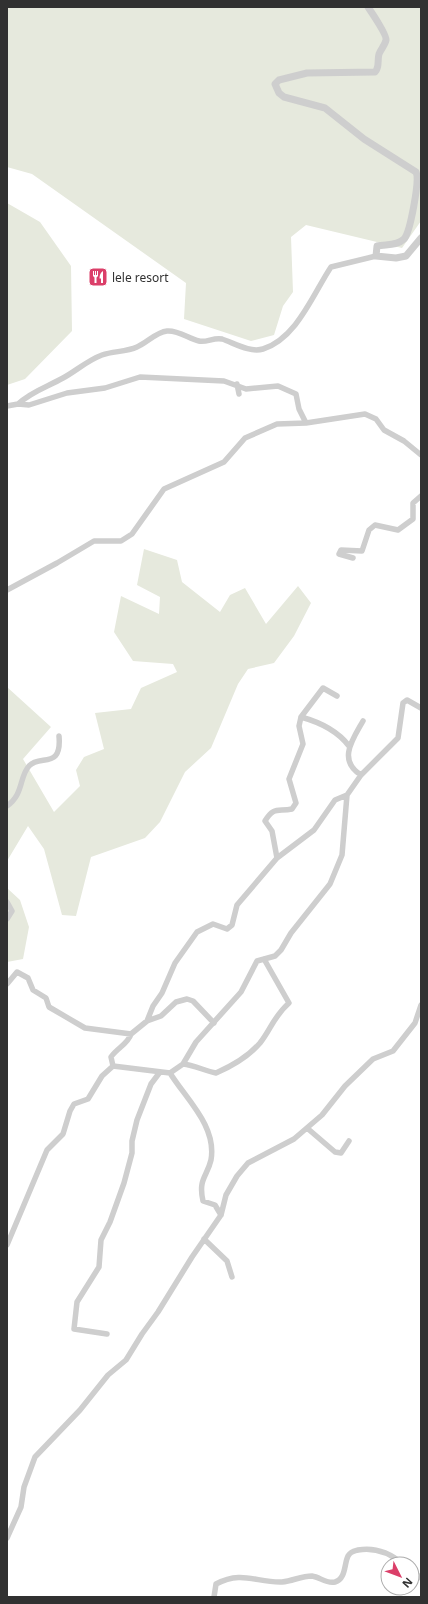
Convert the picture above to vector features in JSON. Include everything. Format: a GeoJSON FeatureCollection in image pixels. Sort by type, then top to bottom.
{"type":"FeatureCollection","features":[{"type":"Feature","properties":{"kind":"street"},"geometry":{"type":"LineString","coordinates":[[368,7],[374,20],[385,33],[386,38],[379,54],[378,69],[375,72],[306,73],[279,80],[275,84],[281,95],[292,100],[312,103],[324,108],[364,139],[416,172],[417,185],[407,235],[398,243],[378,246],[376,256]]}},
{"type":"Feature","properties":{"kind":"street"},"geometry":{"type":"LineString","coordinates":[[18,404],[41,387],[62,379],[103,354],[124,352],[139,346],[152,337],[166,331],[180,333],[200,342],[216,338],[247,348],[262,350],[275,344],[300,321],[316,290],[331,266],[376,256],[396,258],[406,256],[421,238]]}},
{"type":"Feature","properties":{"kind":"street"},"geometry":{"type":"LineString","coordinates":[[7,406],[18,404],[29,405],[67,392],[105,388],[140,377],[196,379],[237,384],[246,388],[278,386],[296,394],[299,409],[306,423]]}},
{"type":"Feature","properties":{"kind":"street"},"geometry":{"type":"LineString","coordinates":[[237,384],[239,394]]}},
{"type":"Feature","properties":{"kind":"street"},"geometry":{"type":"LineString","coordinates":[[7,590],[94,541],[120,541],[132,534],[164,489],[224,462],[245,438],[277,424],[306,423],[365,414],[376,419],[384,430],[404,441],[421,455]]}},
{"type":"Feature","properties":{"kind":"street"},"geometry":{"type":"LineString","coordinates":[[353,558],[339,554],[341,550],[362,551],[369,530],[375,524],[398,530],[413,520],[413,503],[421,496]]}},
{"type":"Feature","properties":{"kind":"street"},"geometry":{"type":"LineString","coordinates":[[277,858],[272,831],[265,821],[270,812],[292,809],[296,803],[289,779],[303,744],[299,726],[301,717],[323,688],[338,696]]}},
{"type":"Feature","properties":{"kind":"street"},"geometry":{"type":"LineString","coordinates":[[7,1245],[47,1150],[63,1134],[70,1111],[74,1104],[88,1099],[102,1076],[114,1066],[170,1073],[183,1064],[196,1042],[241,992],[257,961],[275,956],[281,950],[291,934],[330,884],[342,855],[347,795],[361,775],[398,738],[403,703],[407,700],[421,708]]}},
{"type":"Feature","properties":{"kind":"street"},"geometry":{"type":"LineString","coordinates":[[301,717],[319,721],[343,738],[349,746]]}},
{"type":"Feature","properties":{"kind":"street"},"geometry":{"type":"LineString","coordinates":[[361,775],[354,771],[348,760],[349,746],[363,721]]}},
{"type":"Feature","properties":{"kind":"street"},"geometry":{"type":"LineString","coordinates":[[7,806],[20,790],[25,770],[31,764],[49,760],[55,755],[60,747],[58,736]]}},
{"type":"Feature","properties":{"kind":"street"},"geometry":{"type":"LineString","coordinates":[[114,1066],[111,1057],[146,1021],[162,993],[175,963],[197,932],[213,924],[227,929],[232,925],[237,905],[277,858],[314,830],[335,800],[347,795]]}},
{"type":"Feature","properties":{"kind":"street"},"geometry":{"type":"LineString","coordinates":[[7,902],[12,911],[7,919]]}},
{"type":"Feature","properties":{"kind":"street"},"geometry":{"type":"LineString","coordinates":[[183,1064],[190,1064],[202,1070],[216,1073],[241,1060],[259,1044],[275,1017],[289,1003],[264,959]]}},
{"type":"Feature","properties":{"kind":"street"},"geometry":{"type":"LineString","coordinates":[[7,984],[17,972],[28,978],[33,990],[46,998],[49,1007],[85,1028],[132,1034]]}},
{"type":"Feature","properties":{"kind":"street"},"geometry":{"type":"LineString","coordinates":[[146,1021],[161,1016],[176,1002],[187,999],[193,1001],[214,1023]]}},
{"type":"Feature","properties":{"kind":"street"},"geometry":{"type":"LineString","coordinates":[[7,1538],[21,1507],[24,1487],[35,1458],[80,1410],[108,1376],[126,1360],[221,1215],[226,1195],[237,1176],[248,1163],[294,1139],[322,1115],[345,1086],[373,1059],[393,1051],[415,1023],[421,1005]]}},
{"type":"Feature","properties":{"kind":"street"},"geometry":{"type":"LineString","coordinates":[[107,1334],[74,1329],[77,1302],[99,1267],[101,1240],[110,1222],[124,1182],[132,1153],[132,1141],[137,1120],[151,1084],[160,1072]]}},
{"type":"Feature","properties":{"kind":"street"},"geometry":{"type":"LineString","coordinates":[[170,1073],[184,1095],[193,1104],[209,1135],[211,1160],[203,1178],[201,1191],[203,1201],[215,1205],[221,1215]]}},
{"type":"Feature","properties":{"kind":"street"},"geometry":{"type":"LineString","coordinates":[[307,1128],[336,1152],[341,1153],[349,1141]]}},
{"type":"Feature","properties":{"kind":"street"},"geometry":{"type":"LineString","coordinates":[[204,1239],[227,1261],[232,1277]]}},
{"type":"Feature","properties":{"kind":"street"},"geometry":{"type":"LineString","coordinates":[[214,1597],[216,1584],[227,1578],[240,1577],[281,1582],[305,1576],[315,1576],[325,1582],[336,1582],[342,1577],[348,1555],[352,1551],[365,1548],[386,1553],[391,1556]]}},
{"type":"Feature","properties":{"kind":"shaded area"},"geometry":{"type":"Polygon","coordinates":[[[7,7],[421,7],[421,221],[402,248],[306,225],[291,237],[293,292],[283,306],[274,335],[251,341],[184,319],[186,283],[32,174],[7,167],[7,7]]]}},
{"type":"Feature","properties":{"kind":"shaded area"},"geometry":{"type":"Polygon","coordinates":[[[7,203],[40,222],[71,266],[72,331],[25,379],[7,385],[7,203]]]}},
{"type":"Feature","properties":{"kind":"shaded area"},"geometry":{"type":"Polygon","coordinates":[[[144,549],[177,560],[182,582],[220,612],[230,595],[245,588],[266,624],[298,586],[311,603],[294,636],[274,663],[248,669],[238,684],[211,748],[185,772],[160,822],[145,838],[91,857],[76,916],[62,915],[44,849],[28,826],[7,861],[7,687],[51,727],[23,759],[54,812],[80,786],[76,770],[84,757],[104,749],[95,713],[131,709],[141,688],[177,672],[173,664],[133,661],[114,632],[121,596],[159,614],[160,597],[137,585],[144,549]]]}},
{"type":"Feature","properties":{"kind":"shaded area"},"geometry":{"type":"Polygon","coordinates":[[[7,888],[20,900],[29,927],[23,959],[7,962],[7,888]]]}},
{"type":"Feature","properties":{"kind":"place","name":"lele resort"},"geometry":{"type":"Point","coordinates":[98,277]}}]}
